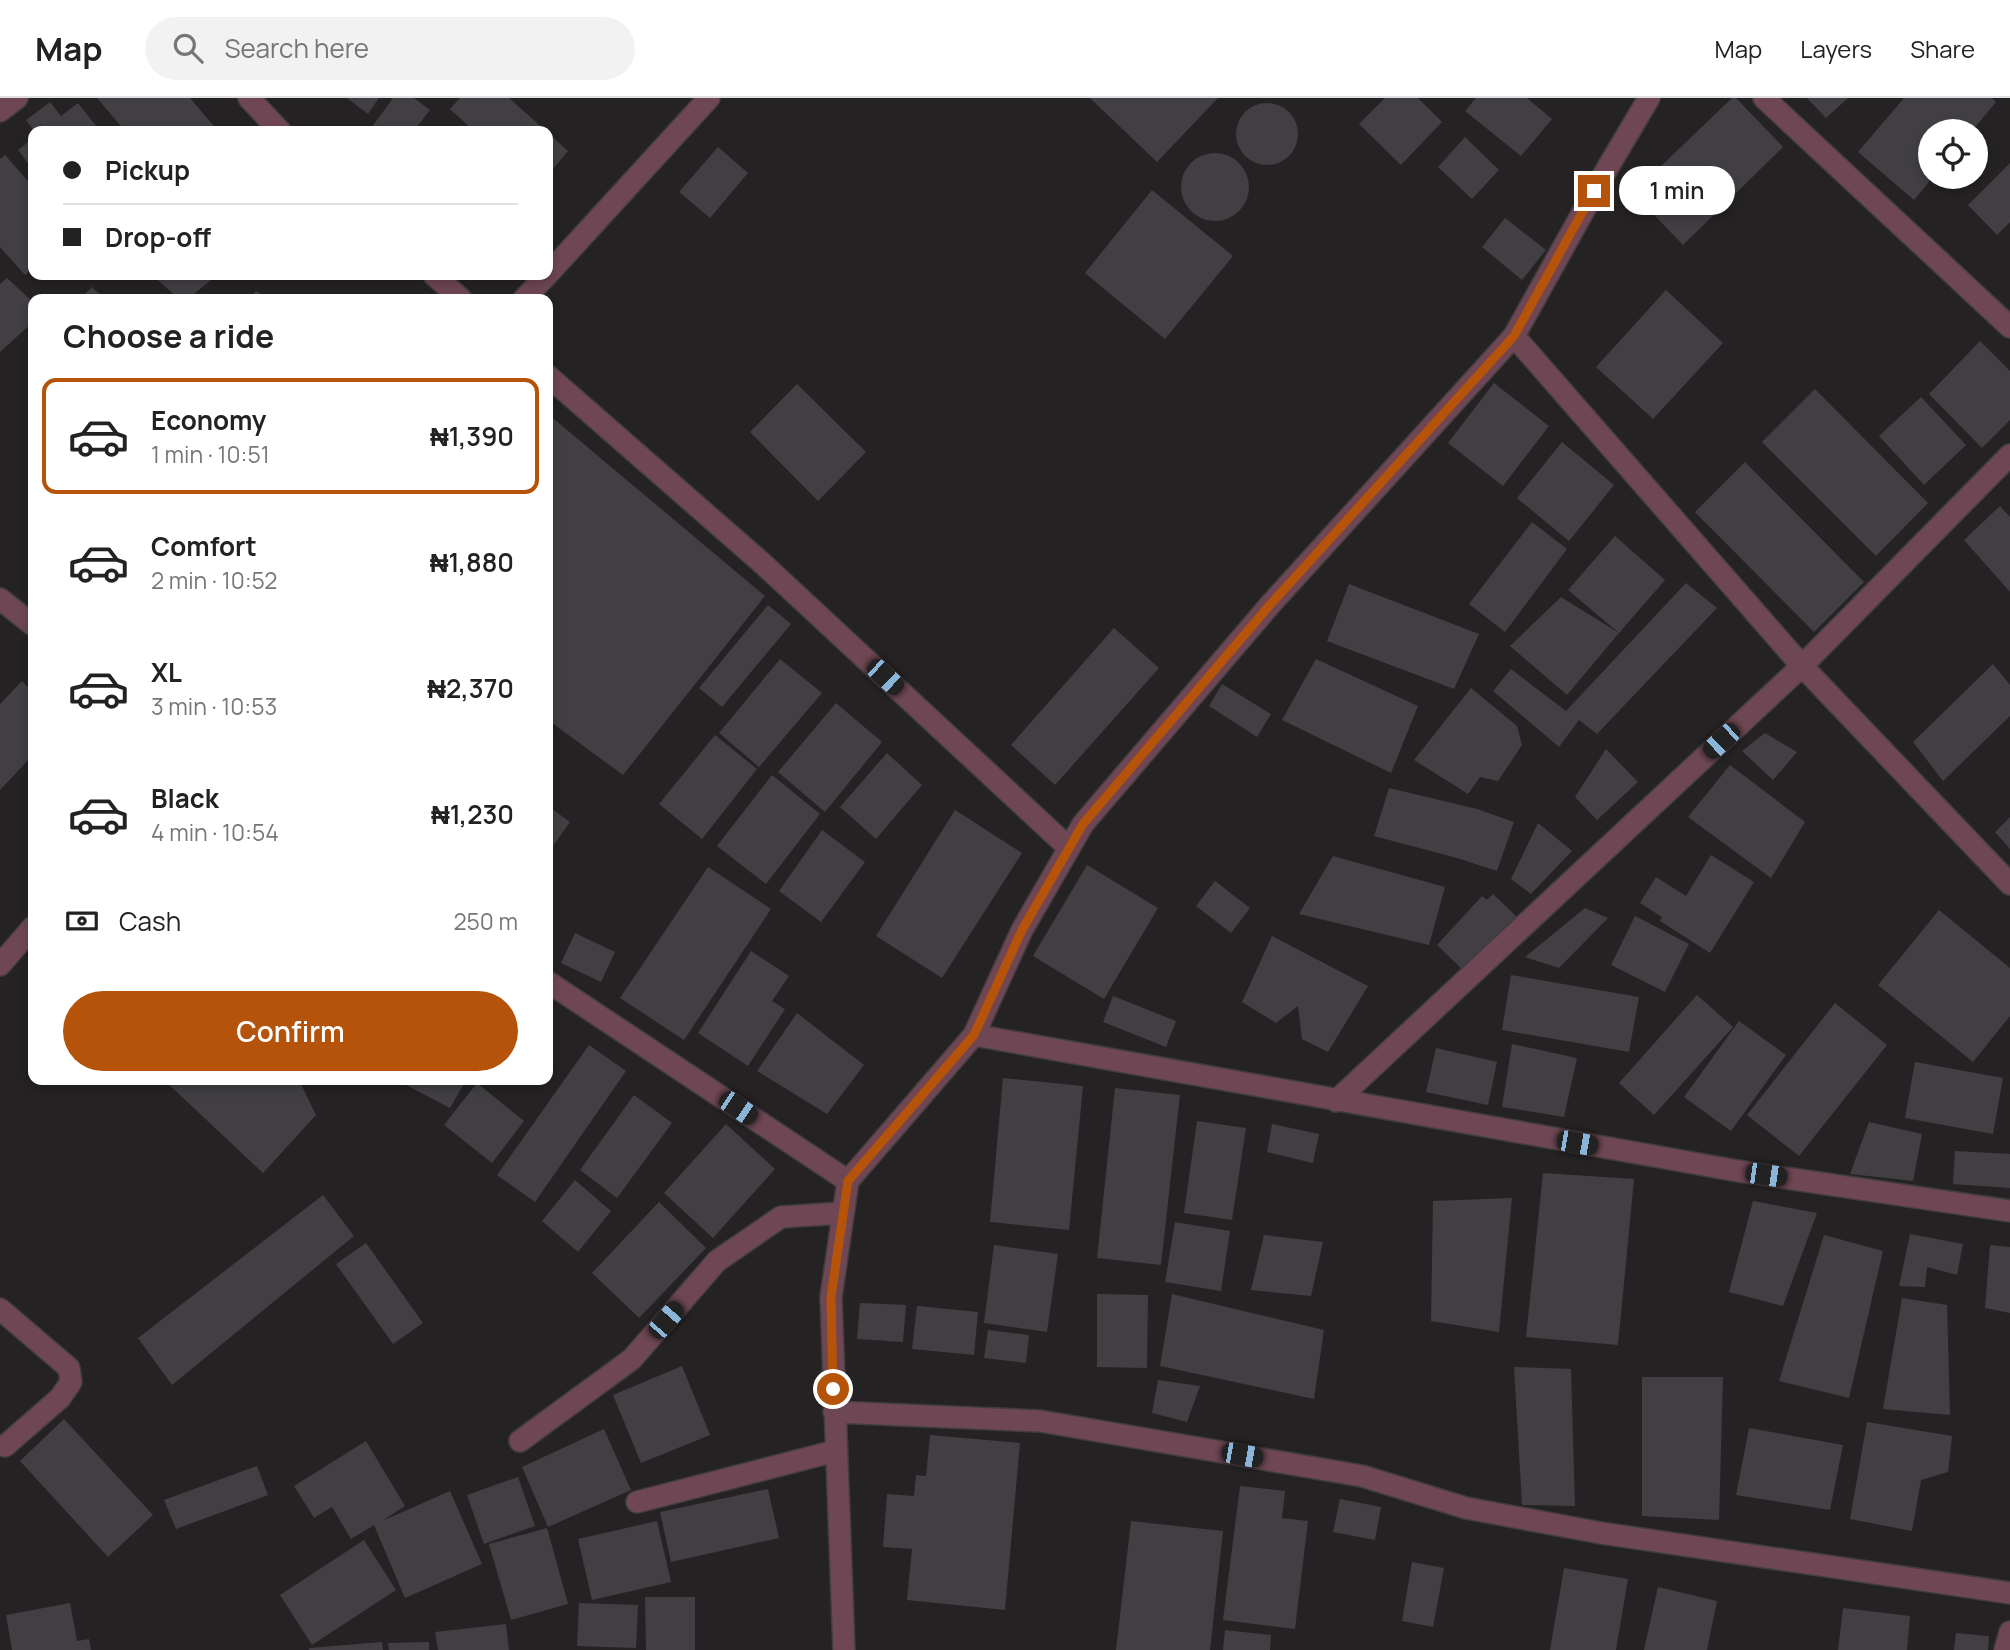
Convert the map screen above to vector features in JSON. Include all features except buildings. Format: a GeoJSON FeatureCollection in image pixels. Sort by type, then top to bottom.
{"type":"FeatureCollection","features":[{"type":"Feature","properties":{"kind":"street"},"geometry":{"type":"LineString","coordinates":[[0,111],[18,98]]}},
{"type":"Feature","properties":{"kind":"street"},"geometry":{"type":"LineString","coordinates":[[248,98],[275,126]]}},
{"type":"Feature","properties":{"kind":"street"},"geometry":{"type":"LineString","coordinates":[[553,267],[709,98]]}},
{"type":"Feature","properties":{"kind":"street"},"geometry":{"type":"LineString","coordinates":[[844,1650],[831,1297],[848,1181],[974,1035],[1022,930],[1083,824],[1269,606],[1514,336],[1649,98]]}},
{"type":"Feature","properties":{"kind":"street"},"geometry":{"type":"LineString","coordinates":[[1763,98],[2010,327]]}},
{"type":"Feature","properties":{"kind":"street"},"geometry":{"type":"LineString","coordinates":[[439,280],[455,294]]}},
{"type":"Feature","properties":{"kind":"street"},"geometry":{"type":"LineString","coordinates":[[529,294],[541,280]]}},
{"type":"Feature","properties":{"kind":"street"},"geometry":{"type":"LineString","coordinates":[[1514,336],[1802,666],[2010,884]]}},
{"type":"Feature","properties":{"kind":"street"},"geometry":{"type":"LineString","coordinates":[[553,380],[762,563],[1069,848]]}},
{"type":"Feature","properties":{"kind":"street"},"geometry":{"type":"LineString","coordinates":[[1336,1101],[1802,666],[2010,455]]}},
{"type":"Feature","properties":{"kind":"street"},"geometry":{"type":"LineString","coordinates":[[0,599],[28,621]]}},
{"type":"Feature","properties":{"kind":"street"},"geometry":{"type":"LineString","coordinates":[[0,965],[28,933]]}},
{"type":"Feature","properties":{"kind":"street"},"geometry":{"type":"LineString","coordinates":[[553,985],[848,1181]]}},
{"type":"Feature","properties":{"kind":"street"},"geometry":{"type":"LineString","coordinates":[[974,1035],[1738,1171],[2010,1211]]}},
{"type":"Feature","properties":{"kind":"street"},"geometry":{"type":"LineString","coordinates":[[520,1441],[632,1359],[717,1261],[781,1217],[842,1213]]}},
{"type":"Feature","properties":{"kind":"street"},"geometry":{"type":"LineString","coordinates":[[0,1309],[69,1368],[71,1382],[61,1398],[5,1446]]}},
{"type":"Feature","properties":{"kind":"street"},"geometry":{"type":"LineString","coordinates":[[834,1412],[1040,1421],[1362,1476],[1466,1508],[1601,1533],[2010,1593]]}},
{"type":"Feature","properties":{"kind":"street"},"geometry":{"type":"LineString","coordinates":[[637,1502],[835,1451]]}},
{"type":"Feature","properties":{"kind":"street"},"geometry":{"type":"LineString","coordinates":[[2006,1650],[2010,1632]]}},
{"type":"Feature","properties":{"kind":"route"},"geometry":{"type":"LineString","coordinates":[[833,1389],[831,1297],[848,1181],[974,1035],[1022,930],[1083,824],[1269,606],[1514,336],[1594,191]]}}]}
